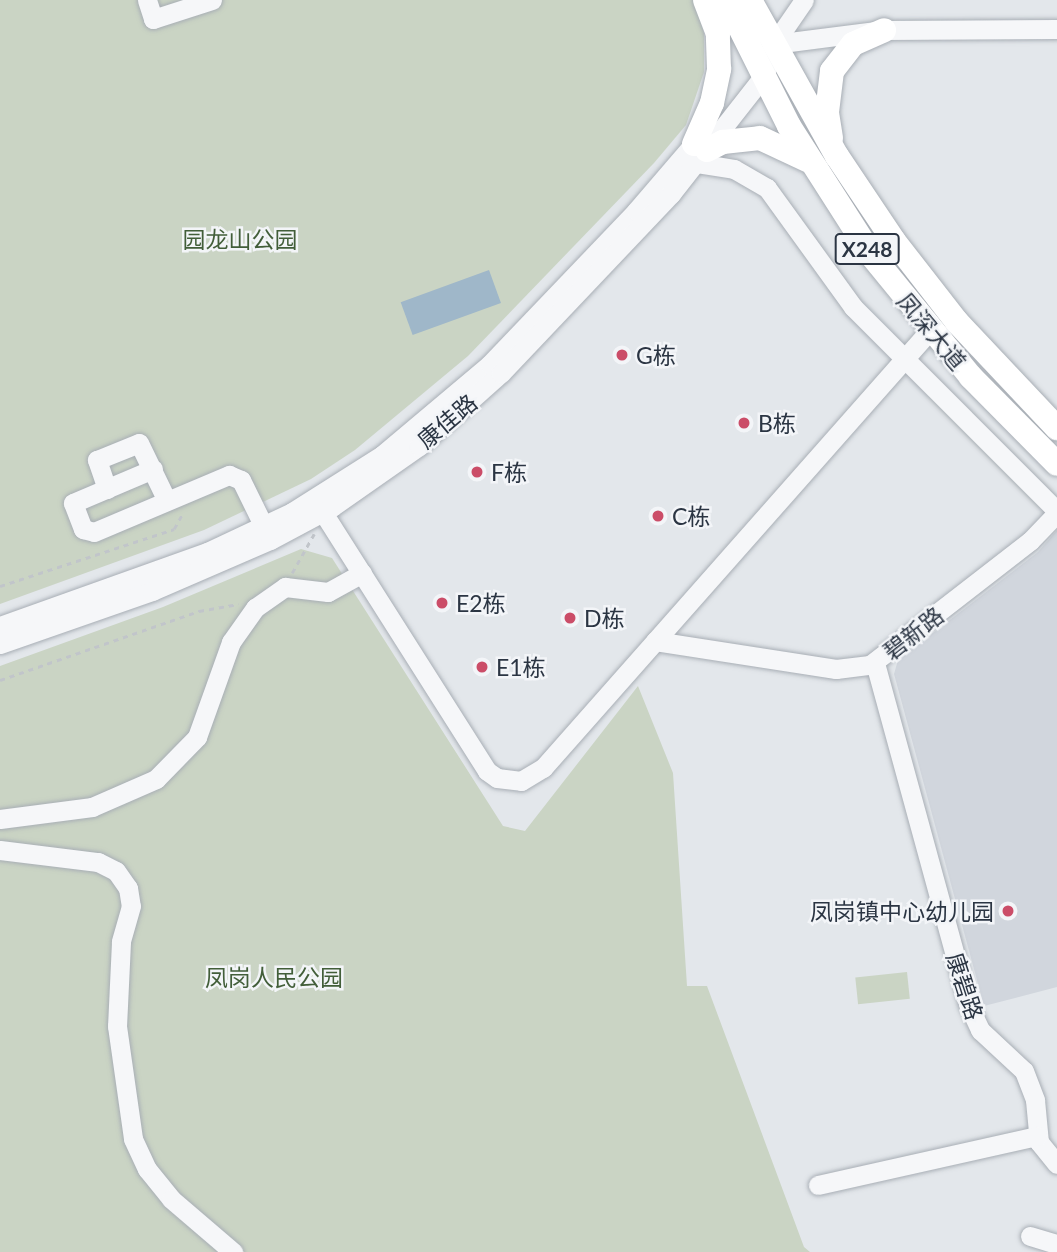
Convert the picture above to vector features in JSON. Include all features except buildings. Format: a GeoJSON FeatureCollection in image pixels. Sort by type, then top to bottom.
{"type":"FeatureCollection","features":[{"type":"Feature","properties":{"kind":"main road"},"geometry":{"type":"LineString","coordinates":[[699,152],[718,78],[718,34],[705,0]]}},
{"type":"Feature","properties":{"kind":"main road","name":"凤深大道"},"geometry":{"type":"LineString","coordinates":[[726,0],[924,282],[990,360],[1057,428]]}},
{"type":"Feature","properties":{"kind":"main road","name":"凤深大道"},"geometry":{"type":"LineString","coordinates":[[750,0],[766,60],[810,161],[873,256],[930,330],[1057,464]]}},
{"type":"Feature","properties":{"kind":"main road"},"geometry":{"type":"LineString","coordinates":[[839,159],[827,112],[832,71],[853,44],[884,30]]}},
{"type":"Feature","properties":{"kind":"main road"},"geometry":{"type":"LineString","coordinates":[[699,152],[723,142],[760,138],[810,161]]}},
{"type":"Feature","properties":{"kind":"street"},"geometry":{"type":"LineString","coordinates":[[147,0],[153,19],[212,0]]}},
{"type":"Feature","properties":{"kind":"street","name":"康佳路"},"geometry":{"type":"LineString","coordinates":[[0,644],[162,587],[319,506],[463,390],[628,220],[699,152],[766,60],[804,0]]}},
{"type":"Feature","properties":{"kind":"street"},"geometry":{"type":"LineString","coordinates":[[766,60],[884,30],[1057,29]]}},
{"type":"Feature","properties":{"kind":"street"},"geometry":{"type":"LineString","coordinates":[[699,152],[767,188],[853,307],[1057,512]]}},
{"type":"Feature","properties":{"kind":"street"},"geometry":{"type":"LineString","coordinates":[[319,506],[487,771],[509,782],[533,776],[930,330]]}},
{"type":"Feature","properties":{"kind":"street"},"geometry":{"type":"LineString","coordinates":[[107,489],[97,464],[100,457],[139,443],[167,500]]}},
{"type":"Feature","properties":{"kind":"street"},"geometry":{"type":"LineString","coordinates":[[153,469],[73,503],[88,532],[233,475],[241,480],[267,533]]}},
{"type":"Feature","properties":{"kind":"street","name":"碧新路"},"geometry":{"type":"LineString","coordinates":[[655,641],[836,669],[875,663],[1030,541],[1057,512]]}},
{"type":"Feature","properties":{"kind":"street","name":"康佳路"},"geometry":{"type":"LineString","coordinates":[[0,626],[267,533]]}},
{"type":"Feature","properties":{"kind":"street"},"geometry":{"type":"LineString","coordinates":[[0,820],[92,807],[156,779],[197,737],[231,642],[265,599],[285,587],[328,592],[362,573]]}},
{"type":"Feature","properties":{"kind":"street","name":"康碧路"},"geometry":{"type":"LineString","coordinates":[[875,663],[968,1004],[980,1030],[1024,1071],[1033,1092],[1038,1136],[1043,1152],[1057,1164]]}},
{"type":"Feature","properties":{"kind":"street"},"geometry":{"type":"LineString","coordinates":[[0,850],[98,862],[116,871],[128,888],[131,906],[121,942],[117,1026],[133,1139],[147,1170],[171,1199],[233,1252]]}},
{"type":"Feature","properties":{"kind":"street"},"geometry":{"type":"LineString","coordinates":[[818,1185],[1038,1136]]}},
{"type":"Feature","properties":{"kind":"street"},"geometry":{"type":"LineString","coordinates":[[1030,1236],[1057,1244]]}},
{"type":"Feature","properties":{"kind":"path"},"geometry":{"type":"LineString","coordinates":[[0,586],[174,528],[183,513]]}},
{"type":"Feature","properties":{"kind":"path"},"geometry":{"type":"LineString","coordinates":[[285,587],[314,534]]}},
{"type":"Feature","properties":{"kind":"path"},"geometry":{"type":"LineString","coordinates":[[0,680],[199,611],[265,599]]}},
{"type":"Feature","properties":{"kind":"shaded area"},"geometry":{"type":"Polygon","coordinates":[[[1057,530],[1057,987],[984,1006],[894,674],[898,660],[1038,552],[1057,530]]]}},
{"type":"Feature","properties":{"kind":"green space","name":"园龙山公园"},"geometry":{"type":"Polygon","coordinates":[[[0,0],[694,0],[704,33],[704,72],[686,125],[654,163],[468,356],[355,450],[311,479],[204,530],[0,604],[0,0]]]}},
{"type":"Feature","properties":{"kind":"green space","name":"凤岗人民公园"},"geometry":{"type":"Polygon","coordinates":[[[301,549],[332,558],[503,826],[525,831],[638,686],[673,773],[687,986],[707,986],[804,1247],[810,1252],[0,1252],[0,666],[163,607],[301,549]]]}},
{"type":"Feature","properties":{"kind":"green space"},"geometry":{"type":"Polygon","coordinates":[[[907,972],[910,999],[858,1004],[855,977],[907,972]]]}},
{"type":"Feature","properties":{"kind":"water"},"geometry":{"type":"Polygon","coordinates":[[[489,270],[501,303],[413,335],[401,302],[489,270]]]}},
{"type":"Feature","properties":{"kind":"place","name":"G栋"},"geometry":{"type":"Point","coordinates":[622,355]}},
{"type":"Feature","properties":{"kind":"place","name":"B栋"},"geometry":{"type":"Point","coordinates":[744,423]}},
{"type":"Feature","properties":{"kind":"place","name":"F栋"},"geometry":{"type":"Point","coordinates":[477,472]}},
{"type":"Feature","properties":{"kind":"place","name":"C栋"},"geometry":{"type":"Point","coordinates":[658,516]}},
{"type":"Feature","properties":{"kind":"place","name":"E2栋"},"geometry":{"type":"Point","coordinates":[442,603]}},
{"type":"Feature","properties":{"kind":"place","name":"D栋"},"geometry":{"type":"Point","coordinates":[570,618]}},
{"type":"Feature","properties":{"kind":"place","name":"E1栋"},"geometry":{"type":"Point","coordinates":[482,667]}},
{"type":"Feature","properties":{"kind":"place","name":"凤岗镇中心幼儿园"},"geometry":{"type":"Point","coordinates":[1008,911]}}]}
